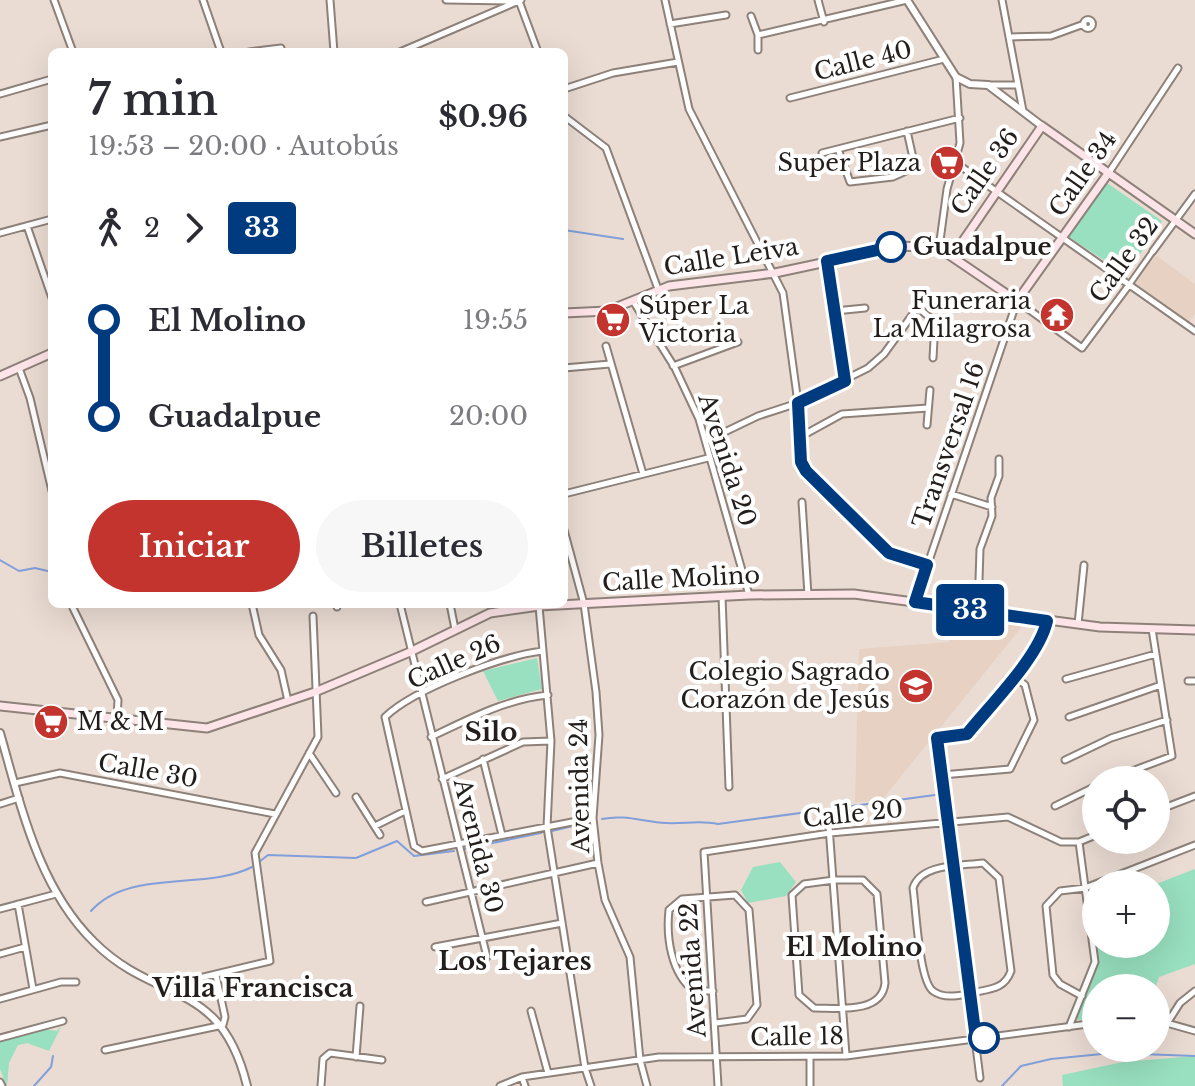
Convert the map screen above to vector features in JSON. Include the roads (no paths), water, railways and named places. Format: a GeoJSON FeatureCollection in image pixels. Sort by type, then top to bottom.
{"type":"FeatureCollection","features":[{"type":"Feature","properties":{"kind":"main road"},"geometry":{"type":"LineString","coordinates":[[1042,126],[1107,175],[1195,234]]}},
{"type":"Feature","properties":{"kind":"main road","name":"Calle 36"},"geometry":{"type":"LineString","coordinates":[[952,257],[1042,126]]}},
{"type":"Feature","properties":{"kind":"main road","name":"Calle 34"},"geometry":{"type":"LineString","coordinates":[[1017,301],[1107,175]]}},
{"type":"Feature","properties":{"kind":"main road","name":"Calle Leiva"},"geometry":{"type":"LineString","coordinates":[[568,313],[607,311],[658,289],[775,273],[891,247],[939,248]]}},
{"type":"Feature","properties":{"kind":"main road"},"geometry":{"type":"LineString","coordinates":[[939,248],[1017,301]]}},
{"type":"Feature","properties":{"kind":"main road"},"geometry":{"type":"LineString","coordinates":[[0,376],[48,355]]}},
{"type":"Feature","properties":{"kind":"main road","name":"Calle Molino"},"geometry":{"type":"LineString","coordinates":[[568,605],[722,596],[854,594],[1047,621],[1195,630]]}},
{"type":"Feature","properties":{"kind":"main road","name":"Calle Molino"},"geometry":{"type":"LineString","coordinates":[[0,706],[207,728],[315,692],[410,652],[490,613],[525,608]]}},
{"type":"Feature","properties":{"kind":"street"},"geometry":{"type":"LineString","coordinates":[[54,0],[72,48]]}},
{"type":"Feature","properties":{"kind":"street"},"geometry":{"type":"LineString","coordinates":[[203,0],[220,48]]}},
{"type":"Feature","properties":{"kind":"street"},"geometry":{"type":"LineString","coordinates":[[330,0],[334,48]]}},
{"type":"Feature","properties":{"kind":"street"},"geometry":{"type":"LineString","coordinates":[[446,0],[520,0]]}},
{"type":"Feature","properties":{"kind":"street"},"geometry":{"type":"LineString","coordinates":[[409,48],[520,0]]}},
{"type":"Feature","properties":{"kind":"street"},"geometry":{"type":"LineString","coordinates":[[520,0],[537,48]]}},
{"type":"Feature","properties":{"kind":"street"},"geometry":{"type":"LineString","coordinates":[[665,0],[689,109],[783,293],[798,403],[801,462],[806,471],[889,553],[927,565]]}},
{"type":"Feature","properties":{"kind":"street"},"geometry":{"type":"LineString","coordinates":[[818,0],[824,22]]}},
{"type":"Feature","properties":{"kind":"street"},"geometry":{"type":"LineString","coordinates":[[758,35],[824,22],[907,0],[956,77],[960,118],[956,163],[947,189],[939,248]]}},
{"type":"Feature","properties":{"kind":"street"},"geometry":{"type":"LineString","coordinates":[[1002,0],[1023,111]]}},
{"type":"Feature","properties":{"kind":"street"},"geometry":{"type":"LineString","coordinates":[[670,24],[726,15]]}},
{"type":"Feature","properties":{"kind":"street"},"geometry":{"type":"LineString","coordinates":[[751,16],[758,35],[758,50]]}},
{"type":"Feature","properties":{"kind":"street"},"geometry":{"type":"LineString","coordinates":[[1010,37],[1051,36],[1084,24]]}},
{"type":"Feature","properties":{"kind":"street","name":"Calle 40"},"geometry":{"type":"LineString","coordinates":[[790,98],[944,59]]}},
{"type":"Feature","properties":{"kind":"street"},"geometry":{"type":"LineString","coordinates":[[568,88],[613,73],[678,62]]}},
{"type":"Feature","properties":{"kind":"street","name":"Calle 34"},"geometry":{"type":"LineString","coordinates":[[1107,175],[1178,68]]}},
{"type":"Feature","properties":{"kind":"street"},"geometry":{"type":"LineString","coordinates":[[956,77],[970,84],[1018,85]]}},
{"type":"Feature","properties":{"kind":"street"},"geometry":{"type":"LineString","coordinates":[[0,94],[48,80]]}},
{"type":"Feature","properties":{"kind":"street"},"geometry":{"type":"LineString","coordinates":[[988,85],[1042,126]]}},
{"type":"Feature","properties":{"kind":"street"},"geometry":{"type":"LineString","coordinates":[[822,153],[960,118]]}},
{"type":"Feature","properties":{"kind":"street"},"geometry":{"type":"LineString","coordinates":[[568,119],[606,148],[658,289]]}},
{"type":"Feature","properties":{"kind":"street"},"geometry":{"type":"LineString","coordinates":[[0,137],[48,126]]}},
{"type":"Feature","properties":{"kind":"street"},"geometry":{"type":"LineString","coordinates":[[838,149],[851,185],[893,177],[913,170],[916,163],[907,131]]}},
{"type":"Feature","properties":{"kind":"street"},"geometry":{"type":"LineString","coordinates":[[956,163],[1195,330]]}},
{"type":"Feature","properties":{"kind":"street","name":"Calle 32"},"geometry":{"type":"LineString","coordinates":[[1017,301],[1082,348],[1195,194]]}},
{"type":"Feature","properties":{"kind":"street"},"geometry":{"type":"LineString","coordinates":[[0,233],[48,220]]}},
{"type":"Feature","properties":{"kind":"street"},"geometry":{"type":"LineString","coordinates":[[27,226],[48,286]]}},
{"type":"Feature","properties":{"kind":"street","name":"Calle 36"},"geometry":{"type":"LineString","coordinates":[[939,248],[961,242]]}},
{"type":"Feature","properties":{"kind":"street"},"geometry":{"type":"LineString","coordinates":[[827,261],[845,381]]}},
{"type":"Feature","properties":{"kind":"street","name":"Avenida 20"},"geometry":{"type":"LineString","coordinates":[[633,301],[673,366],[706,441],[708,458],[742,562],[749,595]]}},
{"type":"Feature","properties":{"kind":"street","name":"Transversal 16"},"geometry":{"type":"LineString","coordinates":[[915,602],[1017,301]]}},
{"type":"Feature","properties":{"kind":"street"},"geometry":{"type":"LineString","coordinates":[[835,311],[865,308]]}},
{"type":"Feature","properties":{"kind":"street"},"geometry":{"type":"LineString","coordinates":[[706,441],[845,381],[884,354],[919,310],[935,322],[933,358]]}},
{"type":"Feature","properties":{"kind":"street"},"geometry":{"type":"LineString","coordinates":[[673,366],[738,342]]}},
{"type":"Feature","properties":{"kind":"street"},"geometry":{"type":"LineString","coordinates":[[606,346],[643,474]]}},
{"type":"Feature","properties":{"kind":"street"},"geometry":{"type":"LineString","coordinates":[[568,368],[610,364]]}},
{"type":"Feature","properties":{"kind":"street"},"geometry":{"type":"LineString","coordinates":[[19,368],[30,398],[48,474]]}},
{"type":"Feature","properties":{"kind":"street"},"geometry":{"type":"LineString","coordinates":[[927,425],[930,390]]}},
{"type":"Feature","properties":{"kind":"street"},"geometry":{"type":"LineString","coordinates":[[800,437],[842,414],[928,408]]}},
{"type":"Feature","properties":{"kind":"street"},"geometry":{"type":"LineString","coordinates":[[568,493],[708,458]]}},
{"type":"Feature","properties":{"kind":"street"},"geometry":{"type":"LineString","coordinates":[[978,611],[980,549],[990,526],[999,459]]}},
{"type":"Feature","properties":{"kind":"street"},"geometry":{"type":"LineString","coordinates":[[951,494],[992,507]]}},
{"type":"Feature","properties":{"kind":"street"},"geometry":{"type":"LineString","coordinates":[[802,502],[808,596]]}},
{"type":"Feature","properties":{"kind":"street","name":"Avenida 24"},"geometry":{"type":"LineString","coordinates":[[568,545],[584,604],[599,735],[593,818],[598,863],[605,900],[630,957],[640,1060],[647,1086]]}},
{"type":"Feature","properties":{"kind":"street"},"geometry":{"type":"LineString","coordinates":[[1078,624],[1084,565]]}},
{"type":"Feature","properties":{"kind":"street"},"geometry":{"type":"LineString","coordinates":[[722,596],[729,787]]}},
{"type":"Feature","properties":{"kind":"street"},"geometry":{"type":"LineString","coordinates":[[73,608],[118,700],[117,719]]}},
{"type":"Feature","properties":{"kind":"street"},"geometry":{"type":"LineString","coordinates":[[253,608],[259,635],[281,670],[288,702]]}},
{"type":"Feature","properties":{"kind":"street","name":"Avenida 30"},"geometry":{"type":"LineString","coordinates":[[401,608],[487,957]]}},
{"type":"Feature","properties":{"kind":"street"},"geometry":{"type":"LineString","coordinates":[[451,608],[455,629]]}},
{"type":"Feature","properties":{"kind":"street"},"geometry":{"type":"LineString","coordinates":[[539,608],[551,741],[547,827],[585,1068],[591,1086]]}},
{"type":"Feature","properties":{"kind":"street"},"geometry":{"type":"LineString","coordinates":[[166,986],[270,961],[255,853],[316,745],[319,728],[313,616]]}},
{"type":"Feature","properties":{"kind":"street"},"geometry":{"type":"LineString","coordinates":[[980,1078],[937,738],[967,734],[1044,634],[1047,621]]}},
{"type":"Feature","properties":{"kind":"street"},"geometry":{"type":"LineString","coordinates":[[1145,766],[1172,756],[1152,629]]}},
{"type":"Feature","properties":{"kind":"street","name":"Calle 26"},"geometry":{"type":"LineString","coordinates":[[405,811],[385,717],[420,695],[490,663],[542,651]]}},
{"type":"Feature","properties":{"kind":"street"},"geometry":{"type":"LineString","coordinates":[[1066,679],[1120,661],[1156,654]]}},
{"type":"Feature","properties":{"kind":"street"},"geometry":{"type":"LineString","coordinates":[[942,775],[1010,769],[1034,720],[1025,685],[1014,676]]}},
{"type":"Feature","properties":{"kind":"street"},"geometry":{"type":"LineString","coordinates":[[1069,717],[1161,685]]}},
{"type":"Feature","properties":{"kind":"street"},"geometry":{"type":"LineString","coordinates":[[431,737],[498,705],[524,697],[548,695]]}},
{"type":"Feature","properties":{"kind":"street"},"geometry":{"type":"LineString","coordinates":[[1065,760],[1111,738],[1167,720]]}},
{"type":"Feature","properties":{"kind":"street"},"geometry":{"type":"LineString","coordinates":[[0,733],[31,838],[56,894],[96,945],[131,968],[190,998],[223,1025],[237,1049],[247,1086]]}},
{"type":"Feature","properties":{"kind":"street"},"geometry":{"type":"LineString","coordinates":[[442,779],[523,742],[551,741]]}},
{"type":"Feature","properties":{"kind":"street"},"geometry":{"type":"LineString","coordinates":[[309,753],[336,793]]}},
{"type":"Feature","properties":{"kind":"street"},"geometry":{"type":"LineString","coordinates":[[483,759],[502,835]]}},
{"type":"Feature","properties":{"kind":"street","name":"Calle 30"},"geometry":{"type":"LineString","coordinates":[[15,783],[60,773],[275,814]]}},
{"type":"Feature","properties":{"kind":"street"},"geometry":{"type":"LineString","coordinates":[[1055,806],[1082,793]]}},
{"type":"Feature","properties":{"kind":"street"},"geometry":{"type":"LineString","coordinates":[[1170,806],[1195,796]]}},
{"type":"Feature","properties":{"kind":"street"},"geometry":{"type":"LineString","coordinates":[[356,797],[380,835]]}},
{"type":"Feature","properties":{"kind":"street"},"geometry":{"type":"LineString","coordinates":[[0,804],[19,798]]}},
{"type":"Feature","properties":{"kind":"street"},"geometry":{"type":"LineString","coordinates":[[375,826],[405,811],[418,851],[593,818]]}},
{"type":"Feature","properties":{"kind":"street"},"geometry":{"type":"LineString","coordinates":[[828,813],[846,1056]]}},
{"type":"Feature","properties":{"kind":"street","name":"Calle 20"},"geometry":{"type":"LineString","coordinates":[[704,852],[830,833],[1008,817],[1052,839],[1079,842]]}},
{"type":"Feature","properties":{"kind":"street"},"geometry":{"type":"LineString","coordinates":[[1082,841],[1079,842],[1083,870]]}},
{"type":"Feature","properties":{"kind":"street"},"geometry":{"type":"LineString","coordinates":[[1131,870],[1195,845]]}},
{"type":"Feature","properties":{"kind":"street","name":"Avenida 22"},"geometry":{"type":"LineString","coordinates":[[704,852],[718,1086]]}},
{"type":"Feature","properties":{"kind":"street"},"geometry":{"type":"LineString","coordinates":[[426,902],[598,863]]}},
{"type":"Feature","properties":{"kind":"street"},"geometry":{"type":"LineString","coordinates":[[983,863],[995,871],[1011,971],[997,988],[946,996],[931,990],[925,978],[913,888],[915,880],[928,870],[954,867],[983,863]]}},
{"type":"Feature","properties":{"kind":"street"},"geometry":{"type":"LineString","coordinates":[[834,880],[863,880],[875,889],[885,983],[882,996],[871,1004],[814,1008],[799,995],[792,895],[797,888],[834,880]]}},
{"type":"Feature","properties":{"kind":"street"},"geometry":{"type":"LineString","coordinates":[[1069,1027],[1082,996],[1060,984],[1053,975],[1046,906],[1060,891],[1082,888]]}},
{"type":"Feature","properties":{"kind":"street"},"geometry":{"type":"LineString","coordinates":[[0,909],[56,894]]}},
{"type":"Feature","properties":{"kind":"street"},"geometry":{"type":"LineString","coordinates":[[713,991],[694,991],[687,986],[672,953],[669,910],[674,903],[705,896],[735,895],[747,904],[757,1005],[752,1015],[743,1021],[716,1023]]}},
{"type":"Feature","properties":{"kind":"street"},"geometry":{"type":"LineString","coordinates":[[18,904],[33,989]]}},
{"type":"Feature","properties":{"kind":"street"},"geometry":{"type":"LineString","coordinates":[[435,947],[562,923]]}},
{"type":"Feature","properties":{"kind":"street"},"geometry":{"type":"LineString","coordinates":[[0,954],[25,947]]}},
{"type":"Feature","properties":{"kind":"street"},"geometry":{"type":"LineString","coordinates":[[216,975],[225,1017],[223,1025]]}},
{"type":"Feature","properties":{"kind":"street"},"geometry":{"type":"LineString","coordinates":[[0,999],[33,989],[76,982]]}},
{"type":"Feature","properties":{"kind":"street"},"geometry":{"type":"LineString","coordinates":[[1170,1019],[1180,1003],[1195,991]]}},
{"type":"Feature","properties":{"kind":"street"},"geometry":{"type":"LineString","coordinates":[[356,1057],[360,1006]]}},
{"type":"Feature","properties":{"kind":"street"},"geometry":{"type":"LineString","coordinates":[[531,1011],[548,1073]]}},
{"type":"Feature","properties":{"kind":"street"},"geometry":{"type":"LineString","coordinates":[[0,1038],[63,1021]]}},
{"type":"Feature","properties":{"kind":"street"},"geometry":{"type":"LineString","coordinates":[[1170,1023],[1195,1031]]}},
{"type":"Feature","properties":{"kind":"street"},"geometry":{"type":"LineString","coordinates":[[105,1050],[223,1025]]}},
{"type":"Feature","properties":{"kind":"street","name":"Calle 18"},"geometry":{"type":"LineString","coordinates":[[500,1086],[522,1077],[640,1060],[846,1056],[1082,1025]]}},
{"type":"Feature","properties":{"kind":"street"},"geometry":{"type":"LineString","coordinates":[[321,1086],[326,1055],[382,1060]]}},
{"type":"Feature","properties":{"kind":"street"},"geometry":{"type":"LineString","coordinates":[[810,1057],[810,1086]]}},
{"type":"Feature","properties":{"kind":"street"},"geometry":{"type":"LineString","coordinates":[[522,1077],[525,1086]]}},
{"type":"Feature","properties":{"kind":"waterway"},"geometry":{"type":"LineString","coordinates":[[568,231],[623,239]]}},
{"type":"Feature","properties":{"kind":"waterway"},"geometry":{"type":"LineString","coordinates":[[0,560],[19,571],[35,568],[48,571]]}},
{"type":"Feature","properties":{"kind":"waterway"},"geometry":{"type":"LineString","coordinates":[[602,819],[619,817],[666,823],[718,824],[935,795]]}},
{"type":"Feature","properties":{"kind":"waterway"},"geometry":{"type":"LineString","coordinates":[[552,831],[585,823]]}},
{"type":"Feature","properties":{"kind":"waterway"},"geometry":{"type":"LineString","coordinates":[[463,849],[541,833]]}},
{"type":"Feature","properties":{"kind":"waterway"},"geometry":{"type":"LineString","coordinates":[[259,862],[268,855],[356,858],[397,841],[414,856],[454,851]]}},
{"type":"Feature","properties":{"kind":"waterway"},"geometry":{"type":"LineString","coordinates":[[91,911],[107,898],[126,889],[212,878],[252,867]]}},
{"type":"Feature","properties":{"kind":"waterway"},"geometry":{"type":"LineString","coordinates":[[1002,1086],[1021,1066],[1051,1059],[1112,1053],[1195,1056]]}},
{"type":"Feature","properties":{"kind":"waterway"},"geometry":{"type":"LineString","coordinates":[[34,1086],[51,1067],[53,1056]]}},
{"type":"Feature","properties":{"kind":"place","name":"Super Plaza"},"geometry":{"type":"Point","coordinates":[947,163]}},
{"type":"Feature","properties":{"kind":"place","name":"Guadalpue"},"geometry":{"type":"Point","coordinates":[891,247]}},
{"type":"Feature","properties":{"kind":"place","name":"Funeraria La Milagrosa"},"geometry":{"type":"Point","coordinates":[1057,315]}},
{"type":"Feature","properties":{"kind":"place","name":"Súper La Victoria"},"geometry":{"type":"Point","coordinates":[613,320]}},
{"type":"Feature","properties":{"kind":"place","name":"Colegio Sagrado Corazón de Jesús"},"geometry":{"type":"Point","coordinates":[916,686]}},
{"type":"Feature","properties":{"kind":"place","name":"M & M"},"geometry":{"type":"Point","coordinates":[51,722]}},
{"type":"Feature","properties":{"kind":"district","name":"Silo"},"geometry":{"type":"Point","coordinates":[491,732]}},
{"type":"Feature","properties":{"kind":"district","name":"El Molino"},"geometry":{"type":"Point","coordinates":[854,947]}},
{"type":"Feature","properties":{"kind":"district","name":"Los Tejares"},"geometry":{"type":"Point","coordinates":[515,961]}},
{"type":"Feature","properties":{"kind":"district","name":"Villa Francisca"},"geometry":{"type":"Point","coordinates":[253,988]}}]}
